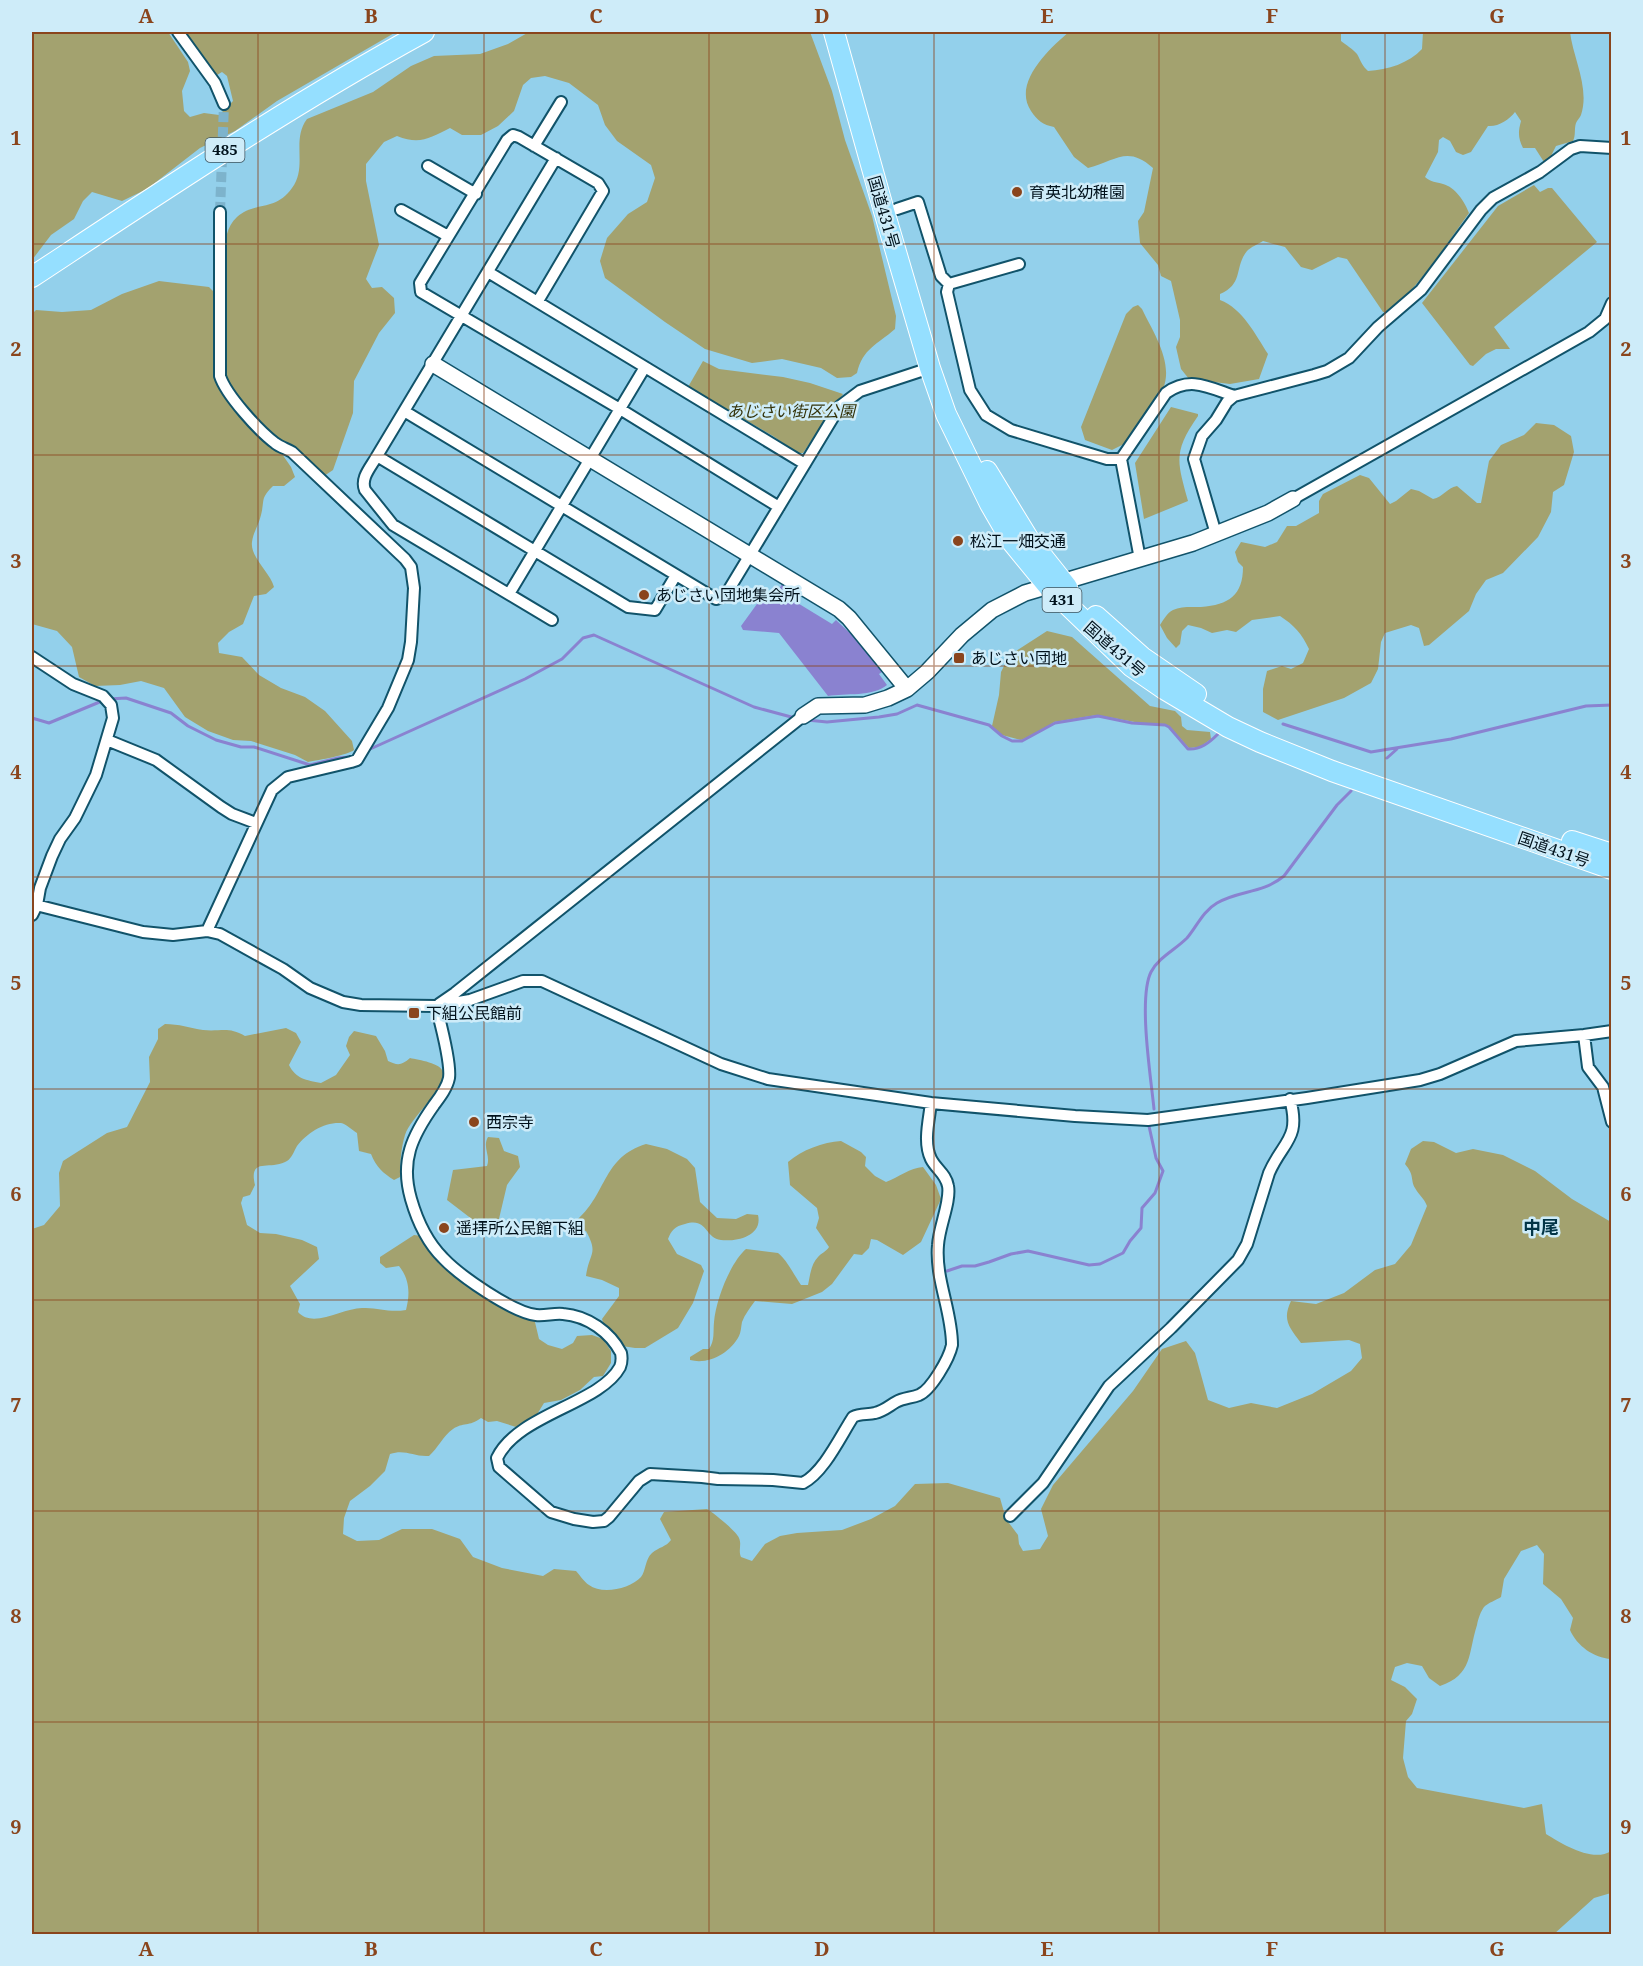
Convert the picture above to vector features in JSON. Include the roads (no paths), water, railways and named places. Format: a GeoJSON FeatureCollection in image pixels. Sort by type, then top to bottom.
{"type":"FeatureCollection","features":[{"type":"Feature","properties":{"kind":"highway","name":"485"},"geometry":{"type":"LineString","coordinates":[[32,277],[269,122],[424,32]]}},
{"type":"Feature","properties":{"kind":"highway","name":"国道431号"},"geometry":{"type":"LineString","coordinates":[[834,32],[930,368],[946,414],[990,504],[1012,542],[1055,584],[1132,667],[1228,727],[1332,771],[1611,869]]}},
{"type":"Feature","properties":{"kind":"highway","name":"国道431号"},"geometry":{"type":"LineString","coordinates":[[848,32],[897,209],[958,410],[973,447],[1055,584],[1142,657],[1205,700],[1233,715],[1336,758],[1611,854]]}},
{"type":"Feature","properties":{"kind":"street"},"geometry":{"type":"LineString","coordinates":[[178,32],[215,83],[224,104]]}},
{"type":"Feature","properties":{"kind":"street"},"geometry":{"type":"LineString","coordinates":[[534,146],[561,102]]}},
{"type":"Feature","properties":{"kind":"street"},"geometry":{"type":"LineString","coordinates":[[538,301],[603,191],[598,183],[516,135],[510,137],[448,236],[420,283],[421,292],[620,409],[779,507]]}},
{"type":"Feature","properties":{"kind":"street"},"geometry":{"type":"LineString","coordinates":[[1215,534],[1194,459],[1202,436],[1216,420],[1227,402],[1234,396],[1314,375],[1340,365],[1354,354],[1378,327],[1421,290],[1481,210],[1493,198],[1540,172],[1575,147],[1611,148]]}},
{"type":"Feature","properties":{"kind":"street"},"geometry":{"type":"LineString","coordinates":[[552,620],[389,522],[364,488],[364,479],[556,158]]}},
{"type":"Feature","properties":{"kind":"street"},"geometry":{"type":"LineString","coordinates":[[428,166],[476,194]]}},
{"type":"Feature","properties":{"kind":"street"},"geometry":{"type":"LineString","coordinates":[[897,209],[918,202],[941,276],[949,284]]}},
{"type":"Feature","properties":{"kind":"street"},"geometry":{"type":"LineString","coordinates":[[401,210],[448,236]]}},
{"type":"Feature","properties":{"kind":"street"},"geometry":{"type":"LineString","coordinates":[[207,931],[272,790],[288,777],[351,762],[362,752],[388,708],[408,660],[414,594],[411,567],[393,545],[292,452],[275,443],[229,395],[222,384],[220,376],[220,212]]}},
{"type":"Feature","properties":{"kind":"street"},"geometry":{"type":"LineString","coordinates":[[949,284],[1019,264]]}},
{"type":"Feature","properties":{"kind":"street"},"geometry":{"type":"LineString","coordinates":[[488,272],[805,464]]}},
{"type":"Feature","properties":{"kind":"street"},"geometry":{"type":"LineString","coordinates":[[949,284],[947,292],[966,379],[975,400],[987,414],[1011,430],[1107,459],[1121,459]]}},
{"type":"Feature","properties":{"kind":"street"},"geometry":{"type":"LineString","coordinates":[[436,1006],[798,719],[818,706],[865,705],[907,689],[927,672],[962,635],[992,610],[1025,593],[1215,534],[1268,513],[1589,332],[1605,319],[1611,303]]}},
{"type":"Feature","properties":{"kind":"street"},"geometry":{"type":"LineString","coordinates":[[433,364],[839,609],[907,689]]}},
{"type":"Feature","properties":{"kind":"street"},"geometry":{"type":"LineString","coordinates":[[509,594],[645,367]]}},
{"type":"Feature","properties":{"kind":"street"},"geometry":{"type":"LineString","coordinates":[[404,411],[716,599],[725,596],[840,406],[860,391],[930,368]]}},
{"type":"Feature","properties":{"kind":"street"},"geometry":{"type":"LineString","coordinates":[[1140,558],[1121,459],[1166,393],[1176,386],[1185,383],[1234,396]]}},
{"type":"Feature","properties":{"kind":"street"},"geometry":{"type":"LineString","coordinates":[[377,456],[628,607],[655,610],[676,575]]}},
{"type":"Feature","properties":{"kind":"street"},"geometry":{"type":"LineString","coordinates":[[32,657],[73,684],[106,698],[112,709],[113,718],[89,791],[52,856],[32,915]]}},
{"type":"Feature","properties":{"kind":"street"},"geometry":{"type":"LineString","coordinates":[[107,740],[156,760],[221,807],[256,823]]}},
{"type":"Feature","properties":{"kind":"street"},"geometry":{"type":"LineString","coordinates":[[34,904],[143,932],[173,935],[207,931],[220,934],[283,969],[310,988],[343,1002],[377,1006],[436,1006],[470,1000],[523,981],[542,981],[746,1073],[787,1084],[931,1104],[1001,1111],[1148,1120],[1420,1080],[1440,1074],[1516,1041],[1611,1031]]}},
{"type":"Feature","properties":{"kind":"street"},"geometry":{"type":"LineString","coordinates":[[436,1006],[449,1077],[444,1090],[425,1117],[408,1151],[406,1165],[410,1197],[423,1229],[443,1259],[513,1308],[536,1315],[563,1314],[581,1318],[595,1324],[607,1334],[621,1353],[620,1367],[605,1382],[522,1431],[497,1458],[499,1467],[544,1507],[558,1516],[574,1520],[604,1521],[639,1481],[650,1474],[773,1480],[803,1484],[812,1477],[837,1445],[854,1416],[874,1414],[897,1401],[918,1395],[930,1386],[951,1352],[952,1345],[937,1264],[940,1223],[947,1203],[948,1186],[942,1173],[931,1159],[928,1145],[931,1104]]}},
{"type":"Feature","properties":{"kind":"street"},"geometry":{"type":"LineString","coordinates":[[1584,1035],[1588,1067],[1603,1087],[1611,1122]]}},
{"type":"Feature","properties":{"kind":"street"},"geometry":{"type":"LineString","coordinates":[[1010,1516],[1043,1483],[1109,1386],[1224,1276],[1243,1253],[1269,1173],[1291,1138],[1294,1124],[1290,1099]]}},
{"type":"Feature","properties":{"kind":"waterway"},"geometry":{"type":"LineString","coordinates":[[368,750],[525,679],[562,659],[583,638],[594,635],[754,707],[795,718]]}},
{"type":"Feature","properties":{"kind":"waterway"},"geometry":{"type":"LineString","coordinates":[[109,699],[126,698],[171,713],[188,726],[216,740],[241,747],[254,747],[310,765],[350,757]]}},
{"type":"Feature","properties":{"kind":"waterway"},"geometry":{"type":"LineString","coordinates":[[32,718],[49,723],[102,701]]}},
{"type":"Feature","properties":{"kind":"waterway"},"geometry":{"type":"LineString","coordinates":[[807,720],[827,722],[879,717],[897,714],[917,705],[989,725],[1012,741],[1022,741],[1055,723],[1098,716],[1132,723],[1165,725],[1188,749],[1204,745],[1218,734]]}},
{"type":"Feature","properties":{"kind":"waterway"},"geometry":{"type":"LineString","coordinates":[[1283,724],[1371,752],[1451,739],[1586,706],[1612,705]]}},
{"type":"Feature","properties":{"kind":"waterway"},"geometry":{"type":"LineString","coordinates":[[1387,758],[1397,749]]}},
{"type":"Feature","properties":{"kind":"waterway"},"geometry":{"type":"LineString","coordinates":[[1154,1109],[1145,1019],[1147,984],[1154,967],[1187,938],[1212,906],[1225,899],[1267,886],[1284,876],[1337,805],[1351,791]]}},
{"type":"Feature","properties":{"kind":"waterway"},"geometry":{"type":"LineString","coordinates":[[947,1271],[962,1266],[975,1266],[1028,1251],[1089,1265],[1100,1264],[1123,1253],[1141,1228],[1142,1208],[1155,1193],[1163,1171],[1156,1158],[1149,1126]]}},
{"type":"Feature","properties":{"kind":"tunnel"},"geometry":{"type":"LineString","coordinates":[[220,212],[224,104]]}},
{"type":"Feature","properties":{"kind":"place","name":"育英北幼稚園"},"geometry":{"type":"Point","coordinates":[1017,192]}},
{"type":"Feature","properties":{"kind":"place","name":"松江一畑交通"},"geometry":{"type":"Point","coordinates":[958,541]}},
{"type":"Feature","properties":{"kind":"place","name":"あじさい団地集会所"},"geometry":{"type":"Point","coordinates":[644,595]}},
{"type":"Feature","properties":{"kind":"place","name":"あじさい団地"},"geometry":{"type":"Point","coordinates":[959,658]}},
{"type":"Feature","properties":{"kind":"place","name":"下組公民館前"},"geometry":{"type":"Point","coordinates":[414,1013]}},
{"type":"Feature","properties":{"kind":"place","name":"西宗寺"},"geometry":{"type":"Point","coordinates":[474,1122]}},
{"type":"Feature","properties":{"kind":"place","name":"遥拝所公民館下組"},"geometry":{"type":"Point","coordinates":[444,1228]}},
{"type":"Feature","properties":{"kind":"district","name":"中尾"},"geometry":{"type":"Point","coordinates":[1541,1228]}},
{"type":"Feature","properties":{"kind":"park label","name":"あじさい街区公園"},"geometry":{"type":"Point","coordinates":[791,411]}}]}
